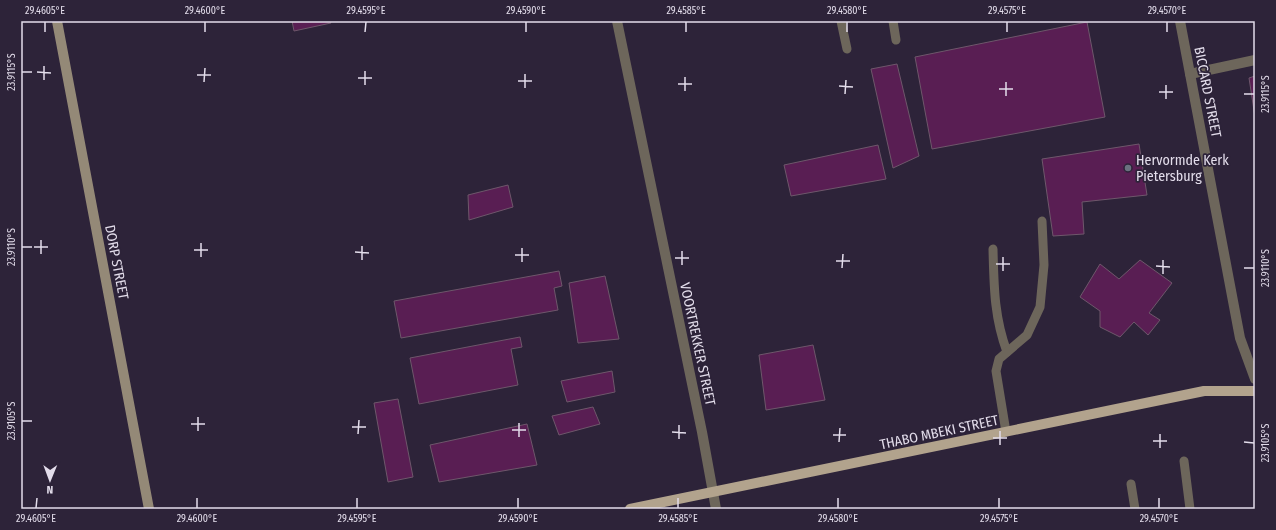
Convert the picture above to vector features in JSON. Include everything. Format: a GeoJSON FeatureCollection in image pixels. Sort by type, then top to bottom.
{"type":"FeatureCollection","features":[{"type":"Feature","properties":{"kind":"main road","name":"THABO MBEKI STREET"},"geometry":{"type":"LineString","coordinates":[[630,509],[1204,391],[1255,391]]}},
{"type":"Feature","properties":{"kind":"street","name":"DORP STREET"},"geometry":{"type":"LineString","coordinates":[[57,21],[149,509]]}},
{"type":"Feature","properties":{"kind":"street","name":"VOORTREKKER STREET"},"geometry":{"type":"LineString","coordinates":[[617,21],[716,509]]}},
{"type":"Feature","properties":{"kind":"street","name":"BICCARD STREET"},"geometry":{"type":"LineString","coordinates":[[1180,21],[1240,338],[1255,379]]}},
{"type":"Feature","properties":{"kind":"street"},"geometry":{"type":"LineString","coordinates":[[1190,74],[1255,60]]}},
{"type":"Feature","properties":{"kind":"lane"},"geometry":{"type":"LineString","coordinates":[[841,21],[847,49]]}},
{"type":"Feature","properties":{"kind":"lane"},"geometry":{"type":"LineString","coordinates":[[893,21],[896,40]]}},
{"type":"Feature","properties":{"kind":"lane"},"geometry":{"type":"LineString","coordinates":[[1006,432],[996,371],[999,359],[1027,335],[1040,307],[1044,265],[1042,222]]}},
{"type":"Feature","properties":{"kind":"lane"},"geometry":{"type":"LineString","coordinates":[[994,249],[996,312],[999,331],[1007,352]]}},
{"type":"Feature","properties":{"kind":"lane"},"geometry":{"type":"LineString","coordinates":[[1184,461],[1190,509]]}},
{"type":"Feature","properties":{"kind":"lane"},"geometry":{"type":"LineString","coordinates":[[1131,484],[1135,509]]}},
{"type":"Feature","properties":{"kind":"building"},"geometry":{"type":"Polygon","coordinates":[[[292,21],[330,21],[331,23],[294,31],[292,21]]]}},
{"type":"Feature","properties":{"kind":"building"},"geometry":{"type":"Polygon","coordinates":[[[1087,22],[1105,117],[932,149],[915,57],[1087,22]]]}},
{"type":"Feature","properties":{"kind":"building"},"geometry":{"type":"Polygon","coordinates":[[[897,64],[919,156],[893,168],[871,69],[897,64]]]}},
{"type":"Feature","properties":{"kind":"building"},"geometry":{"type":"Polygon","coordinates":[[[1255,76],[1255,117],[1249,78],[1255,76]]]}},
{"type":"Feature","properties":{"kind":"building"},"geometry":{"type":"Polygon","coordinates":[[[1139,144],[1147,195],[1082,202],[1084,234],[1053,236],[1042,159],[1139,144]]]}},
{"type":"Feature","properties":{"kind":"building"},"geometry":{"type":"Polygon","coordinates":[[[878,145],[886,179],[791,196],[784,165],[878,145]]]}},
{"type":"Feature","properties":{"kind":"building"},"geometry":{"type":"Polygon","coordinates":[[[508,185],[513,207],[469,220],[468,195],[508,185]]]}},
{"type":"Feature","properties":{"kind":"building"},"geometry":{"type":"Polygon","coordinates":[[[1140,260],[1172,283],[1149,313],[1160,320],[1148,335],[1134,322],[1120,337],[1100,327],[1100,311],[1080,297],[1100,264],[1119,279],[1140,260]]]}},
{"type":"Feature","properties":{"kind":"building"},"geometry":{"type":"Polygon","coordinates":[[[559,271],[562,286],[554,288],[558,310],[401,338],[394,301],[559,271]]]}},
{"type":"Feature","properties":{"kind":"building"},"geometry":{"type":"Polygon","coordinates":[[[605,276],[619,339],[578,343],[569,283],[605,276]]]}},
{"type":"Feature","properties":{"kind":"building"},"geometry":{"type":"Polygon","coordinates":[[[520,337],[522,347],[511,349],[518,385],[419,404],[410,358],[520,337]]]}},
{"type":"Feature","properties":{"kind":"building"},"geometry":{"type":"Polygon","coordinates":[[[813,345],[825,400],[766,410],[759,355],[813,345]]]}},
{"type":"Feature","properties":{"kind":"building"},"geometry":{"type":"Polygon","coordinates":[[[612,371],[615,392],[567,402],[561,381],[612,371]]]}},
{"type":"Feature","properties":{"kind":"building"},"geometry":{"type":"Polygon","coordinates":[[[398,399],[413,477],[388,482],[374,403],[398,399]]]}},
{"type":"Feature","properties":{"kind":"building"},"geometry":{"type":"Polygon","coordinates":[[[593,407],[600,424],[559,435],[552,416],[593,407]]]}},
{"type":"Feature","properties":{"kind":"building"},"geometry":{"type":"Polygon","coordinates":[[[527,424],[537,465],[439,482],[430,445],[527,424]]]}},
{"type":"Feature","properties":{"kind":"place","name":"Hervormde Kerk Pietersburg"},"geometry":{"type":"Point","coordinates":[1128,168]}}]}
